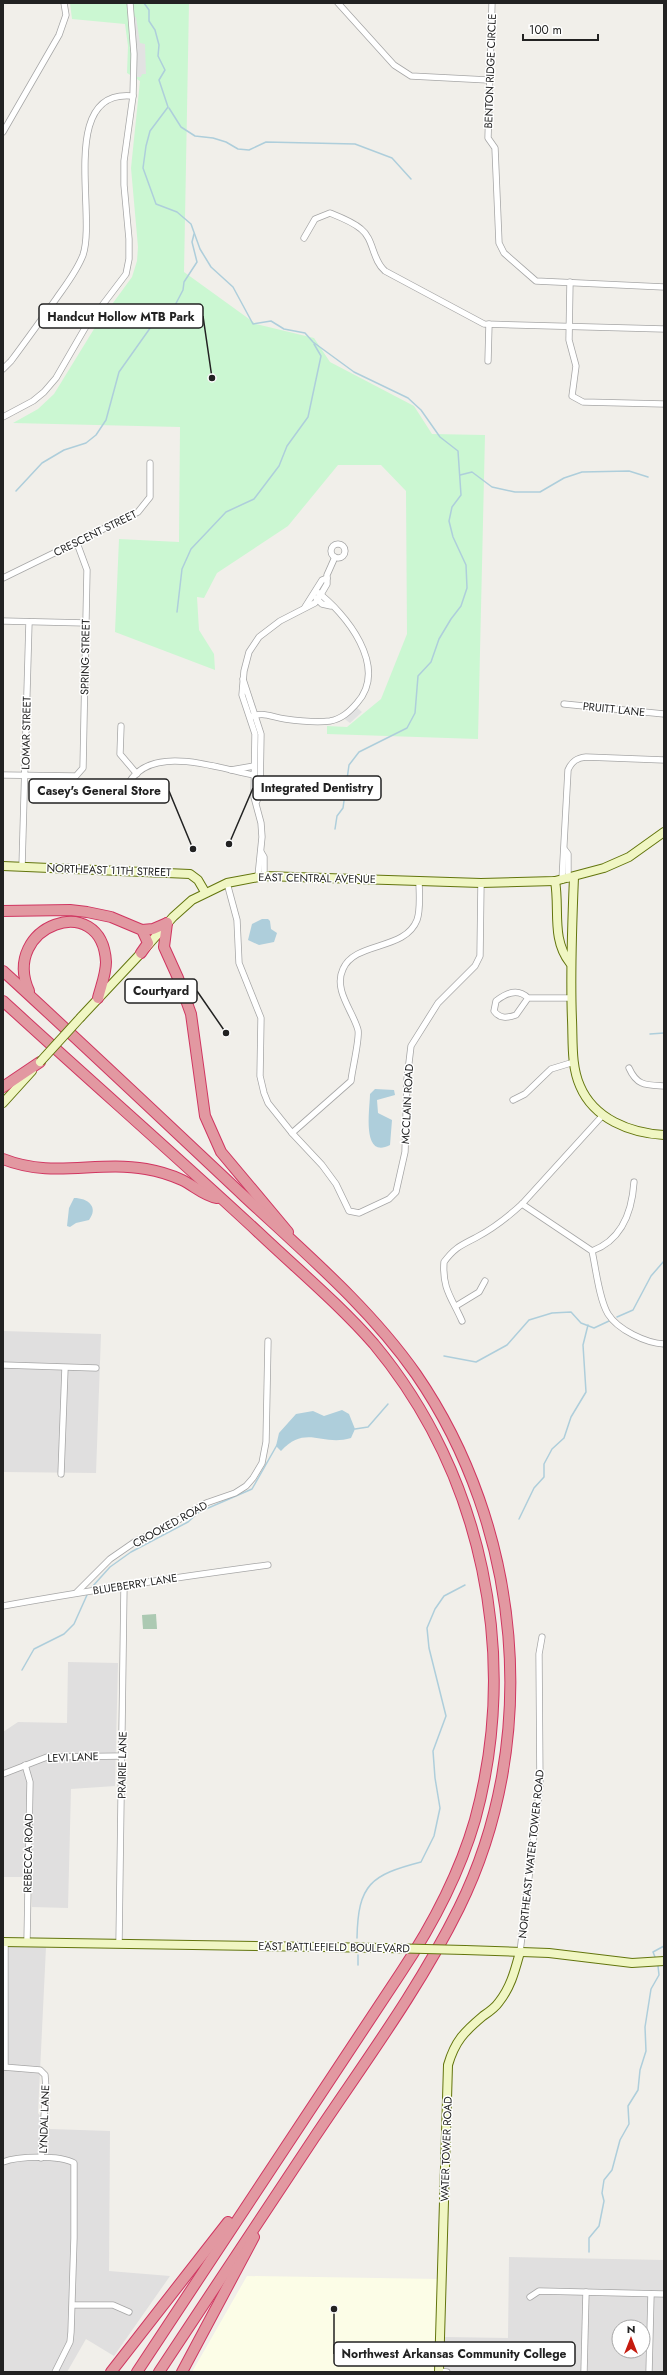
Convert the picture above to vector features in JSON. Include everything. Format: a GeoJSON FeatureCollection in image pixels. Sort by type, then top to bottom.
{"type":"FeatureCollection","features":[{"type":"Feature","properties":{"kind":"highway"},"geometry":{"type":"LineString","coordinates":[[3,911],[70,910],[87,912],[111,917],[142,930],[153,929],[167,923]]}},
{"type":"Feature","properties":{"kind":"highway"},"geometry":{"type":"LineString","coordinates":[[35,1001],[21,975],[19,962],[22,949],[28,938],[38,928],[58,921],[80,924],[92,932],[101,944],[106,964],[98,998]]}},
{"type":"Feature","properties":{"kind":"highway"},"geometry":{"type":"LineString","coordinates":[[167,923],[164,947],[178,978],[191,1014],[205,1116],[221,1152],[288,1229],[290,1240]]}},
{"type":"Feature","properties":{"kind":"highway"},"geometry":{"type":"LineString","coordinates":[[141,953],[148,943],[142,930]]}},
{"type":"Feature","properties":{"kind":"highway"},"geometry":{"type":"LineString","coordinates":[[3,972],[345,1290],[378,1326],[418,1377],[452,1435],[487,1517],[498,1560],[509,1628],[510,1694],[507,1738],[500,1782],[476,1867],[459,1908],[415,1985],[159,2372]]}},
{"type":"Feature","properties":{"kind":"highway"},"geometry":{"type":"LineString","coordinates":[[3,1001],[222,1198],[343,1312],[388,1362],[421,1413],[448,1463],[473,1530],[483,1570],[494,1658],[492,1719],[484,1781],[474,1821],[443,1901],[424,1938],[281,2152],[137,2372]]}},
{"type":"Feature","properties":{"kind":"highway"},"geometry":{"type":"LineString","coordinates":[[3,1008],[23,1019]]}},
{"type":"Feature","properties":{"kind":"highway"},"geometry":{"type":"LineString","coordinates":[[3,1087],[40,1062]]}},
{"type":"Feature","properties":{"kind":"highway"},"geometry":{"type":"LineString","coordinates":[[3,1159],[16,1164],[44,1169],[128,1167],[146,1169],[181,1180],[211,1197],[222,1198]]}},
{"type":"Feature","properties":{"kind":"highway"},"geometry":{"type":"LineString","coordinates":[[111,2372],[228,2222],[270,2163],[281,2152]]}},
{"type":"Feature","properties":{"kind":"highway"},"geometry":{"type":"LineString","coordinates":[[182,2372],[249,2250],[262,2216]]}},
{"type":"Feature","properties":{"kind":"street"},"geometry":{"type":"LineString","coordinates":[[3,132],[59,34],[66,15],[64,3]]}},
{"type":"Feature","properties":{"kind":"street"},"geometry":{"type":"LineString","coordinates":[[4,415],[33,402],[44,392],[56,378],[85,328],[126,274],[129,260],[129,239],[124,185],[124,161],[133,96],[134,54],[130,3]]}},
{"type":"Feature","properties":{"kind":"street"},"geometry":{"type":"LineString","coordinates":[[338,3],[394,65],[407,74],[411,76],[488,80]]}},
{"type":"Feature","properties":{"kind":"street","name":"BENTON RIDGE CIRCLE"},"geometry":{"type":"LineString","coordinates":[[492,3],[488,80],[488,138],[495,148],[499,243],[504,253],[536,281],[664,287]]}},
{"type":"Feature","properties":{"kind":"street"},"geometry":{"type":"LineString","coordinates":[[3,369],[11,361],[71,278],[83,254],[86,234],[86,140],[91,119],[106,101],[118,96],[133,96]]}},
{"type":"Feature","properties":{"kind":"street"},"geometry":{"type":"LineString","coordinates":[[304,238],[315,219],[330,213],[343,218],[362,229],[376,260],[385,271],[484,324],[664,329]]}},
{"type":"Feature","properties":{"kind":"street"},"geometry":{"type":"LineString","coordinates":[[570,282],[569,340],[576,366],[572,396],[583,402],[664,404]]}},
{"type":"Feature","properties":{"kind":"street"},"geometry":{"type":"LineString","coordinates":[[488,361],[489,324]]}},
{"type":"Feature","properties":{"kind":"street","name":"CRESCENT STREET"},"geometry":{"type":"LineString","coordinates":[[3,578],[127,519],[147,503],[151,491],[150,463]]}},
{"type":"Feature","properties":{"kind":"street","name":"SPRING STREET"},"geometry":{"type":"LineString","coordinates":[[26,775],[76,776],[83,768],[87,570],[77,542]]}},
{"type":"Feature","properties":{"kind":"street"},"geometry":{"type":"LineString","coordinates":[[261,876],[264,857],[261,852],[261,823],[257,801],[254,797],[255,734],[243,679],[249,652],[259,637],[280,621],[304,606],[317,595],[322,580],[327,578],[335,557]]}},
{"type":"Feature","properties":{"kind":"street"},"geometry":{"type":"LineString","coordinates":[[252,716],[263,714],[300,721],[330,721],[339,719],[346,714],[362,698],[368,685],[370,669],[352,627],[342,615],[331,606],[329,601],[317,595]]}},
{"type":"Feature","properties":{"kind":"street"},"geometry":{"type":"LineString","coordinates":[[3,621],[86,623]]}},
{"type":"Feature","properties":{"kind":"street","name":"LOMAR STREET"},"geometry":{"type":"LineString","coordinates":[[22,867],[26,775],[29,622]]}},
{"type":"Feature","properties":{"kind":"street","name":"PRUITT LANE"},"geometry":{"type":"LineString","coordinates":[[564,704],[664,714]]}},
{"type":"Feature","properties":{"kind":"street"},"geometry":{"type":"LineString","coordinates":[[252,716],[261,741],[260,792],[257,801]]}},
{"type":"Feature","properties":{"kind":"street"},"geometry":{"type":"LineString","coordinates":[[121,726],[120,754],[137,774]]}},
{"type":"Feature","properties":{"kind":"street"},"geometry":{"type":"LineString","coordinates":[[664,760],[586,757],[578,758],[571,763],[568,770],[565,850],[562,858],[570,963],[574,1062],[580,1086],[602,1115],[623,1127],[637,1132],[664,1135]]}},
{"type":"Feature","properties":{"kind":"street"},"geometry":{"type":"LineString","coordinates":[[123,799],[129,783],[137,774],[170,760],[196,761],[239,773],[254,775]]}},
{"type":"Feature","properties":{"kind":"street"},"geometry":{"type":"LineString","coordinates":[[231,770],[254,766]]}},
{"type":"Feature","properties":{"kind":"street"},"geometry":{"type":"LineString","coordinates":[[3,775],[26,775]]}},
{"type":"Feature","properties":{"kind":"street","name":"EAST CENTRAL AVENUE"},"geometry":{"type":"LineString","coordinates":[[3,1103],[167,923],[192,900],[205,892],[227,883],[261,876],[482,883],[564,879],[604,868],[629,857],[664,832]]}},
{"type":"Feature","properties":{"kind":"street","name":"NORTHEAST 11TH STREET"},"geometry":{"type":"LineString","coordinates":[[3,866],[190,874],[198,880],[205,892]]}},
{"type":"Feature","properties":{"kind":"street"},"geometry":{"type":"LineString","coordinates":[[564,879],[558,897],[558,939],[564,955],[570,963]]}},
{"type":"Feature","properties":{"kind":"street"},"geometry":{"type":"LineString","coordinates":[[227,883],[237,920],[239,963],[261,1018],[260,1076],[264,1093],[268,1103],[292,1133],[351,1081],[358,1030],[343,997],[342,970],[347,962],[359,954],[403,936],[412,928],[417,919],[419,880]]}},
{"type":"Feature","properties":{"kind":"street","name":"MCCLAIN ROAD"},"geometry":{"type":"LineString","coordinates":[[292,1133],[322,1165],[336,1184],[349,1212],[359,1213],[390,1199],[396,1192],[405,1152],[407,1079],[411,1046],[438,1003],[475,966],[480,956],[482,883]]}},
{"type":"Feature","properties":{"kind":"street"},"geometry":{"type":"LineString","coordinates":[[528,998],[516,1015],[511,1017],[498,1016],[494,1011],[496,1001],[506,994],[523,994],[528,998],[571,998]]}},
{"type":"Feature","properties":{"kind":"street"},"geometry":{"type":"LineString","coordinates":[[512,1100],[524,1094],[551,1069],[574,1062]]}},
{"type":"Feature","properties":{"kind":"street"},"geometry":{"type":"LineString","coordinates":[[628,1068],[633,1078],[643,1085],[664,1086]]}},
{"type":"Feature","properties":{"kind":"street"},"geometry":{"type":"LineString","coordinates":[[462,1321],[456,1306],[446,1292],[442,1278],[444,1262],[463,1243],[483,1233],[509,1216],[522,1204],[602,1115]]}},
{"type":"Feature","properties":{"kind":"street"},"geometry":{"type":"LineString","coordinates":[[592,1251],[606,1246],[619,1231],[632,1202],[634,1182]]}},
{"type":"Feature","properties":{"kind":"street"},"geometry":{"type":"LineString","coordinates":[[522,1204],[592,1251],[608,1314],[622,1327],[639,1337],[650,1342],[664,1344]]}},
{"type":"Feature","properties":{"kind":"street"},"geometry":{"type":"LineString","coordinates":[[456,1306],[479,1292],[485,1281]]}},
{"type":"Feature","properties":{"kind":"street","name":"CROOKED ROAD"},"geometry":{"type":"LineString","coordinates":[[77,1592],[110,1559],[136,1541],[167,1527],[206,1503],[235,1492],[246,1486],[253,1478],[262,1462],[266,1442],[268,1341]]}},
{"type":"Feature","properties":{"kind":"street"},"geometry":{"type":"LineString","coordinates":[[3,1366],[96,1368]]}},
{"type":"Feature","properties":{"kind":"street"},"geometry":{"type":"LineString","coordinates":[[61,1474],[65,1368]]}},
{"type":"Feature","properties":{"kind":"street","name":"BLUEBERRY LANE"},"geometry":{"type":"LineString","coordinates":[[3,1606],[77,1592],[268,1565]]}},
{"type":"Feature","properties":{"kind":"street","name":"PRAIRIE LANE"},"geometry":{"type":"LineString","coordinates":[[119,1943],[123,1756],[124,1586]]}},
{"type":"Feature","properties":{"kind":"street","name":"NORTHEAST WATER TOWER ROAD"},"geometry":{"type":"LineString","coordinates":[[520,1952],[540,1785],[538,1654],[542,1638]]}},
{"type":"Feature","properties":{"kind":"street","name":"LEVI LANE"},"geometry":{"type":"LineString","coordinates":[[3,1774],[40,1759],[55,1756],[123,1756]]}},
{"type":"Feature","properties":{"kind":"street","name":"REBECCA ROAD"},"geometry":{"type":"LineString","coordinates":[[25,1765],[30,1782],[27,1941]]}},
{"type":"Feature","properties":{"kind":"street","name":"EAST BATTLEFIELD BOULEVARD"},"geometry":{"type":"LineString","coordinates":[[4,1942],[27,1941],[466,1950],[549,1953],[626,1963],[664,1961]]}},
{"type":"Feature","properties":{"kind":"street","name":"LYNDAL LANE"},"geometry":{"type":"LineString","coordinates":[[4,1942],[4,2067],[40,2070],[45,2075],[46,2089],[41,2158],[67,2159],[74,2163],[73,2305],[70,2342],[55,2372]]}},
{"type":"Feature","properties":{"kind":"street","name":"WATER TOWER ROAD"},"geometry":{"type":"LineString","coordinates":[[438,2372],[448,2065],[453,2047],[466,2031],[498,2004],[505,1994],[512,1982],[520,1952]]}},
{"type":"Feature","properties":{"kind":"street"},"geometry":{"type":"LineString","coordinates":[[3,2162],[10,2159],[41,2158]]}},
{"type":"Feature","properties":{"kind":"street"},"geometry":{"type":"LineString","coordinates":[[530,2297],[540,2291],[664,2294]]}},
{"type":"Feature","properties":{"kind":"street"},"geometry":{"type":"LineString","coordinates":[[584,2372],[586,2292]]}},
{"type":"Feature","properties":{"kind":"street"},"geometry":{"type":"LineString","coordinates":[[649,2372],[651,2294]]}},
{"type":"Feature","properties":{"kind":"street"},"geometry":{"type":"LineString","coordinates":[[73,2305],[113,2305],[129,2312]]}},
{"type":"Feature","properties":{"kind":"street"},"geometry":{"type":"LineString","coordinates":[[438,2372],[447,2372]]}},
{"type":"Feature","properties":{"kind":"shaded area"},"geometry":{"type":"Polygon","coordinates":[[[131,17],[136,17],[140,43],[145,44],[146,74],[142,74],[141,77],[134,77],[131,17]]]}},
{"type":"Feature","properties":{"kind":"shaded area"},"geometry":{"type":"Polygon","coordinates":[[[355,706],[362,712],[350,723],[342,717],[355,706]]]}},
{"type":"Feature","properties":{"kind":"shaded area"},"geometry":{"type":"Polygon","coordinates":[[[3,1331],[101,1334],[96,1473],[3,1472],[3,1331]]]}},
{"type":"Feature","properties":{"kind":"shaded area"},"geometry":{"type":"Polygon","coordinates":[[[156,1614],[157,1629],[143,1629],[142,1615],[156,1614]]]}},
{"type":"Feature","properties":{"kind":"shaded area"},"geometry":{"type":"Polygon","coordinates":[[[68,1662],[118,1663],[115,1786],[71,1789],[68,1908],[32,1907],[32,1877],[3,1877],[3,1732],[18,1722],[67,1723],[68,1662]]]}},
{"type":"Feature","properties":{"kind":"shaded area"},"geometry":{"type":"Polygon","coordinates":[[[3,1945],[46,1947],[38,2113],[50,2129],[110,2131],[109,2271],[170,2276],[114,2356],[86,2339],[67,2372],[3,2372],[3,1945]]]}},
{"type":"Feature","properties":{"kind":"shaded area"},"geometry":{"type":"Polygon","coordinates":[[[509,2257],[664,2260],[664,2372],[445,2372],[445,2337],[508,2338],[509,2257]]]}},
{"type":"Feature","properties":{"kind":"shaded area"},"geometry":{"type":"Polygon","coordinates":[[[247,2276],[440,2279],[438,2338],[434,2372],[192,2372],[247,2276]]]}},
{"type":"Feature","properties":{"kind":"green space"},"geometry":{"type":"Polygon","coordinates":[[[70,3],[189,3],[184,272],[256,324],[314,338],[330,362],[414,406],[432,434],[485,435],[478,739],[327,734],[327,726],[347,727],[381,699],[407,634],[406,491],[381,465],[338,465],[288,526],[217,573],[204,598],[197,597],[199,630],[214,654],[215,670],[115,632],[119,539],[179,542],[180,427],[13,423],[38,409],[54,394],[94,329],[132,277],[137,261],[138,247],[131,168],[140,81],[127,73],[128,46],[125,24],[72,19],[70,3]]]}},
{"type":"Feature","properties":{"kind":"water"},"geometry":{"type":"Polygon","coordinates":[[[262,919],[268,919],[270,921],[271,929],[277,933],[274,942],[259,945],[248,940],[252,924],[262,919]]]}},
{"type":"Feature","properties":{"kind":"water"},"geometry":{"type":"Polygon","coordinates":[[[375,1089],[394,1090],[395,1095],[377,1100],[378,1113],[392,1120],[390,1145],[381,1148],[375,1145],[371,1139],[369,1130],[370,1094],[375,1089]]]}},
{"type":"Feature","properties":{"kind":"water"},"geometry":{"type":"Polygon","coordinates":[[[74,1198],[79,1198],[88,1202],[93,1211],[89,1220],[76,1223],[70,1227],[67,1226],[69,1208],[74,1198]]]}},
{"type":"Feature","properties":{"kind":"water"},"geometry":{"type":"Polygon","coordinates":[[[342,1410],[349,1414],[355,1429],[351,1438],[331,1440],[306,1437],[290,1443],[281,1451],[276,1446],[279,1433],[296,1414],[313,1411],[324,1416],[342,1410]]]}},
{"type":"Feature","properties":{"kind":"waterway"},"geometry":{"type":"LineString","coordinates":[[144,3],[149,10],[149,21],[155,30],[159,45],[158,56],[165,70],[159,80],[168,107],[150,131],[143,168],[156,204],[177,212],[191,224],[200,249],[211,267],[233,287],[253,324],[271,321],[284,329],[305,333],[313,342],[354,372],[408,398],[421,410],[440,437],[458,451],[461,495],[452,507],[449,521],[453,537],[466,565],[467,588],[461,606],[439,639],[431,662],[418,676],[415,713],[407,728],[359,752],[349,765],[343,808],[337,816],[335,829]]}},
{"type":"Feature","properties":{"kind":"waterway"},"geometry":{"type":"LineString","coordinates":[[169,108],[181,127],[195,136],[213,138],[226,142],[238,149],[249,150],[266,142],[355,144],[392,158],[411,179]]}},
{"type":"Feature","properties":{"kind":"waterway"},"geometry":{"type":"LineString","coordinates":[[16,491],[42,463],[64,450],[86,443],[96,435],[106,420],[119,372],[153,324],[172,311],[183,290],[184,282],[197,262],[192,242],[194,234]]}},
{"type":"Feature","properties":{"kind":"waterway"},"geometry":{"type":"LineString","coordinates":[[177,612],[182,569],[191,549],[226,512],[254,499],[279,466],[287,446],[308,417],[321,356],[314,344]]}},
{"type":"Feature","properties":{"kind":"waterway"},"geometry":{"type":"LineString","coordinates":[[460,475],[472,472],[492,487],[515,492],[540,492],[564,478],[582,472],[629,471],[648,477]]}},
{"type":"Feature","properties":{"kind":"waterway"},"geometry":{"type":"LineString","coordinates":[[650,1034],[664,1033]]}},
{"type":"Feature","properties":{"kind":"waterway"},"geometry":{"type":"LineString","coordinates":[[617,1317],[633,1310],[651,1276],[664,1261]]}},
{"type":"Feature","properties":{"kind":"waterway"},"geometry":{"type":"LineString","coordinates":[[444,1356],[476,1362],[507,1345],[529,1320],[552,1313],[571,1312],[581,1323],[594,1328],[609,1321]]}},
{"type":"Feature","properties":{"kind":"waterway"},"geometry":{"type":"LineString","coordinates":[[519,1519],[534,1488],[544,1477],[544,1464],[552,1449],[564,1438],[571,1417],[586,1392],[583,1345],[588,1325]]}},
{"type":"Feature","properties":{"kind":"waterway"},"geometry":{"type":"LineString","coordinates":[[355,1429],[368,1427],[388,1404]]}},
{"type":"Feature","properties":{"kind":"waterway"},"geometry":{"type":"LineString","coordinates":[[92,1587],[110,1567],[131,1552],[188,1522],[199,1512],[252,1489],[277,1445]]}},
{"type":"Feature","properties":{"kind":"waterway"},"geometry":{"type":"LineString","coordinates":[[357,1938],[360,1905],[371,1885],[379,1878],[390,1872],[421,1862],[434,1836],[440,1808],[435,1778],[433,1751],[446,1716],[429,1648],[427,1628],[435,1609],[444,1596],[465,1585]]}},
{"type":"Feature","properties":{"kind":"waterway"},"geometry":{"type":"LineString","coordinates":[[22,1670],[34,1649],[64,1634],[74,1624],[87,1595]]}},
{"type":"Feature","properties":{"kind":"waterway"},"geometry":{"type":"LineString","coordinates":[[655,1957],[653,1952],[664,1946]]}},
{"type":"Feature","properties":{"kind":"waterway"},"geometry":{"type":"LineString","coordinates":[[358,1955],[358,1965]]}},
{"type":"Feature","properties":{"kind":"waterway"},"geometry":{"type":"LineString","coordinates":[[589,2252],[589,2238],[599,2226],[604,2201],[602,2193],[604,2180],[612,2170],[620,2140],[629,2124],[628,2106],[638,2090],[640,2070],[646,2051],[645,2027],[651,1989],[659,1975],[658,1966]]}},
{"type":"Feature","properties":{"kind":"place","name":"Handcut Hollow MTB Park"},"geometry":{"type":"Point","coordinates":[212,378]}},
{"type":"Feature","properties":{"kind":"place","name":"Integrated Dentistry"},"geometry":{"type":"Point","coordinates":[229,844]}},
{"type":"Feature","properties":{"kind":"place","name":"Casey's General Store"},"geometry":{"type":"Point","coordinates":[193,849]}},
{"type":"Feature","properties":{"kind":"place","name":"Courtyard"},"geometry":{"type":"Point","coordinates":[226,1033]}},
{"type":"Feature","properties":{"kind":"place","name":"Northwest Arkansas Community College"},"geometry":{"type":"Point","coordinates":[334,2309]}}]}
